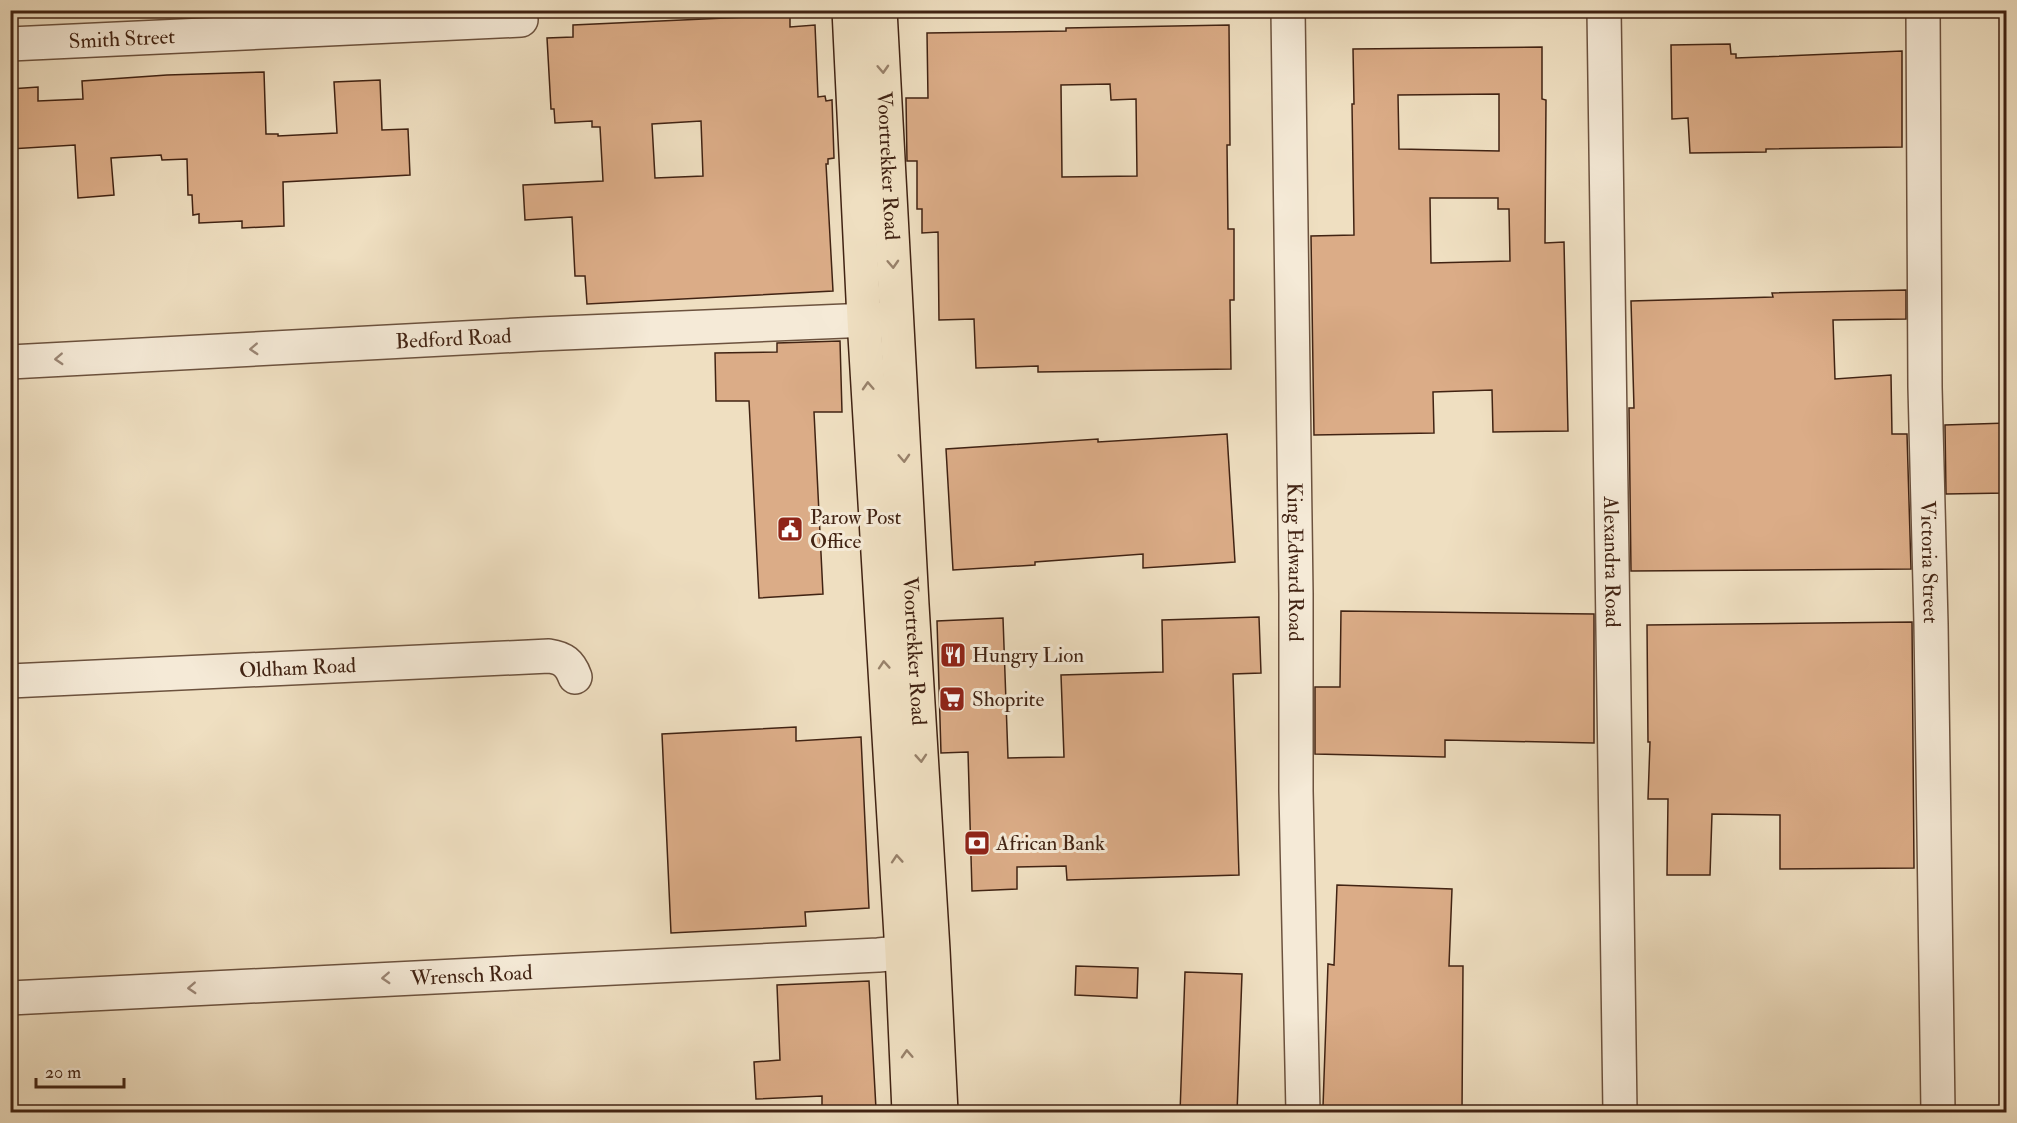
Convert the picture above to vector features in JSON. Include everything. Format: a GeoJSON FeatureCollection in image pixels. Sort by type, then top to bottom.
{"type":"FeatureCollection","features":[{"type":"Feature","properties":{"kind":"main road","name":"Voortrekker Road"},"geometry":{"type":"LineString","coordinates":[[849,10],[880,319],[918,951],[941,1113]]}},
{"type":"Feature","properties":{"kind":"main road","name":"Voortrekker Road"},"geometry":{"type":"LineString","coordinates":[[880,10],[880,319]]}},
{"type":"Feature","properties":{"kind":"main road","name":"Voortrekker Road"},"geometry":{"type":"LineString","coordinates":[[909,1113],[918,951]]}},
{"type":"Feature","properties":{"kind":"street","name":"King Edward Road"},"geometry":{"type":"LineString","coordinates":[[1288,10],[1296,594],[1296,791],[1303,1113]]}},
{"type":"Feature","properties":{"kind":"street","name":"Alexandra Road"},"geometry":{"type":"LineString","coordinates":[[1604,10],[1620,1113]]}},
{"type":"Feature","properties":{"kind":"street","name":"Victoria Street"},"geometry":{"type":"LineString","coordinates":[[1923,10],[1925,387],[1938,1113]]}},
{"type":"Feature","properties":{"kind":"street","name":"Smith Street"},"geometry":{"type":"LineString","coordinates":[[10,44],[521,20]]}},
{"type":"Feature","properties":{"kind":"street","name":"Bedford Road"},"geometry":{"type":"LineString","coordinates":[[10,362],[312,345],[880,319]]}},
{"type":"Feature","properties":{"kind":"street","name":"Oldham Road"},"geometry":{"type":"LineString","coordinates":[[10,681],[549,656],[566,661],[572,668],[574,677]]}},
{"type":"Feature","properties":{"kind":"street","name":"Wrensch Road"},"geometry":{"type":"LineString","coordinates":[[10,998],[918,951]]}},
{"type":"Feature","properties":{"kind":"building"},"geometry":{"type":"Polygon","coordinates":[[[790,15],[790,27],[815,25],[818,97],[825,96],[826,101],[832,100],[834,158],[828,159],[828,164],[826,164],[833,291],[587,304],[585,276],[575,276],[572,217],[525,220],[523,185],[603,181],[600,127],[592,127],[592,121],[555,123],[554,109],[551,109],[547,38],[573,37],[573,25],[790,15]],[[701,121],[652,124],[655,178],[703,176],[701,121]]]}},
{"type":"Feature","properties":{"kind":"building"},"geometry":{"type":"Polygon","coordinates":[[[1229,25],[1228,229],[1234,229],[1234,300],[1230,300],[1231,369],[1038,372],[1038,366],[976,368],[974,319],[939,320],[938,232],[922,233],[922,209],[917,209],[917,161],[907,161],[906,98],[928,98],[927,33],[1066,31],[1066,28],[1229,25]],[[1110,84],[1061,85],[1062,177],[1137,176],[1136,99],[1111,100],[1110,84]]]}},
{"type":"Feature","properties":{"kind":"building"},"geometry":{"type":"Polygon","coordinates":[[[1730,44],[1731,54],[1736,54],[1736,58],[1902,51],[1902,147],[1766,149],[1766,152],[1690,153],[1688,118],[1672,119],[1671,45],[1730,44]]]}},
{"type":"Feature","properties":{"kind":"building"},"geometry":{"type":"Polygon","coordinates":[[[1542,47],[1542,99],[1546,100],[1545,243],[1564,242],[1568,431],[1493,432],[1492,390],[1433,392],[1434,433],[1314,435],[1311,236],[1354,235],[1353,49],[1542,47]],[[1499,94],[1398,95],[1399,149],[1499,151],[1499,94]],[[1430,198],[1431,263],[1510,261],[1509,209],[1498,209],[1498,198],[1430,198]]]}},
{"type":"Feature","properties":{"kind":"building"},"geometry":{"type":"Polygon","coordinates":[[[264,72],[266,134],[278,134],[278,136],[337,133],[334,82],[380,80],[382,130],[408,129],[410,175],[283,182],[284,226],[242,228],[242,221],[199,223],[199,214],[193,215],[192,195],[188,195],[187,159],[162,160],[161,155],[111,158],[114,195],[78,198],[75,145],[10,149],[10,89],[38,87],[38,101],[83,99],[82,81],[264,72]]]}},
{"type":"Feature","properties":{"kind":"building"},"geometry":{"type":"Polygon","coordinates":[[[1906,290],[1906,319],[1833,320],[1835,379],[1891,375],[1892,434],[1907,434],[1911,569],[1631,571],[1629,408],[1634,408],[1631,301],[1773,297],[1772,293],[1906,290]]]}},
{"type":"Feature","properties":{"kind":"building"},"geometry":{"type":"Polygon","coordinates":[[[840,341],[842,412],[814,412],[823,594],[759,598],[749,401],[716,401],[715,353],[777,352],[777,343],[840,341]]]}},
{"type":"Feature","properties":{"kind":"building"},"geometry":{"type":"Polygon","coordinates":[[[2007,423],[2007,493],[1946,494],[1945,425],[2007,423]]]}},
{"type":"Feature","properties":{"kind":"building"},"geometry":{"type":"Polygon","coordinates":[[[1227,434],[1235,562],[1143,568],[1143,554],[1035,562],[1035,565],[953,570],[946,449],[1098,439],[1098,442],[1227,434]]]}},
{"type":"Feature","properties":{"kind":"building"},"geometry":{"type":"Polygon","coordinates":[[[1341,611],[1594,614],[1594,743],[1445,740],[1445,757],[1315,754],[1315,687],[1340,687],[1341,611]]]}},
{"type":"Feature","properties":{"kind":"building"},"geometry":{"type":"Polygon","coordinates":[[[1259,617],[1261,673],[1233,674],[1239,875],[1067,880],[1066,866],[1017,867],[1017,889],[972,891],[968,752],[941,753],[937,621],[1003,618],[1008,758],[1064,757],[1061,675],[1163,672],[1162,620],[1259,617]]]}},
{"type":"Feature","properties":{"kind":"building"},"geometry":{"type":"Polygon","coordinates":[[[1912,622],[1914,868],[1780,869],[1780,815],[1712,814],[1710,875],[1667,875],[1668,799],[1648,799],[1650,742],[1648,742],[1647,625],[1912,622]]]}},
{"type":"Feature","properties":{"kind":"building"},"geometry":{"type":"Polygon","coordinates":[[[796,727],[796,741],[861,737],[869,908],[805,912],[806,926],[671,933],[662,734],[796,727]]]}},
{"type":"Feature","properties":{"kind":"building"},"geometry":{"type":"Polygon","coordinates":[[[1337,885],[1452,889],[1449,966],[1463,966],[1462,1113],[1392,1113],[1392,1111],[1323,1107],[1328,964],[1334,965],[1337,885]]]}},
{"type":"Feature","properties":{"kind":"building"},"geometry":{"type":"Polygon","coordinates":[[[1076,966],[1138,968],[1137,998],[1075,995],[1076,966]]]}},
{"type":"Feature","properties":{"kind":"building"},"geometry":{"type":"Polygon","coordinates":[[[1185,972],[1242,974],[1237,1113],[1180,1113],[1185,972]]]}},
{"type":"Feature","properties":{"kind":"building"},"geometry":{"type":"Polygon","coordinates":[[[869,981],[876,1109],[822,1112],[822,1096],[756,1099],[754,1062],[780,1060],[777,985],[869,981]]]}},
{"type":"Feature","properties":{"kind":"place","name":"Parow Post Office"},"geometry":{"type":"Point","coordinates":[790,529]}},
{"type":"Feature","properties":{"kind":"place","name":"Hungry Lion"},"geometry":{"type":"Point","coordinates":[953,655]}},
{"type":"Feature","properties":{"kind":"place","name":"Shoprite"},"geometry":{"type":"Point","coordinates":[952,699]}},
{"type":"Feature","properties":{"kind":"place","name":"African Bank"},"geometry":{"type":"Point","coordinates":[977,843]}}]}
